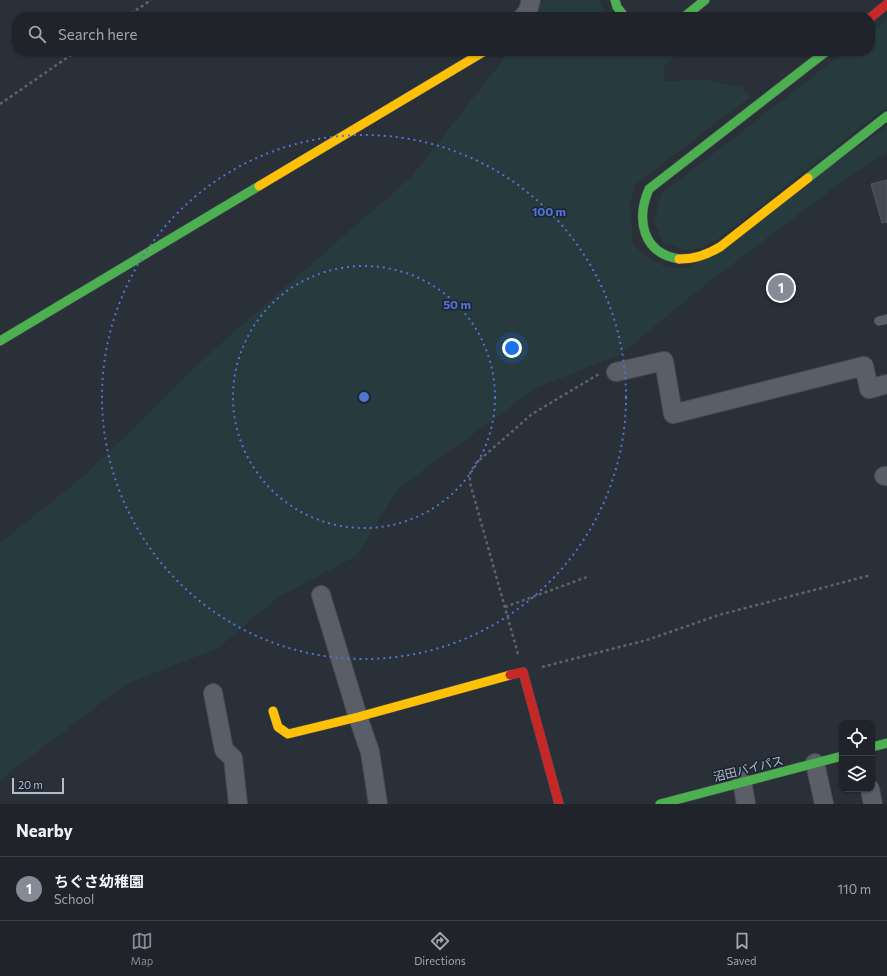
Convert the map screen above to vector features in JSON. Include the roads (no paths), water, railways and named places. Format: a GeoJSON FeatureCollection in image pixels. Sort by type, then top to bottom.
{"type":"FeatureCollection","features":[{"type":"Feature","properties":{"kind":"street"},"geometry":{"type":"LineString","coordinates":[[527,12],[531,0]]}},
{"type":"Feature","properties":{"kind":"street"},"geometry":{"type":"LineString","coordinates":[[616,0],[617,7],[620,12]]}},
{"type":"Feature","properties":{"kind":"street"},"geometry":{"type":"LineString","coordinates":[[690,12],[705,0]]}},
{"type":"Feature","properties":{"kind":"street"},"geometry":{"type":"LineString","coordinates":[[875,14],[887,4]]}},
{"type":"Feature","properties":{"kind":"street"},"geometry":{"type":"LineString","coordinates":[[0,341],[477,56]]}},
{"type":"Feature","properties":{"kind":"street"},"geometry":{"type":"LineString","coordinates":[[821,56],[649,189],[643,205],[642,222],[646,239],[653,249],[668,258],[684,260],[704,256],[720,247],[887,116]]}},
{"type":"Feature","properties":{"kind":"street"},"geometry":{"type":"LineString","coordinates":[[616,372],[664,361],[673,414],[864,366],[869,389],[887,384]]}},
{"type":"Feature","properties":{"kind":"street"},"geometry":{"type":"LineString","coordinates":[[321,595],[358,718],[370,752],[378,804]]}},
{"type":"Feature","properties":{"kind":"street"},"geometry":{"type":"LineString","coordinates":[[273,710],[278,726],[288,734],[358,718],[523,672],[559,804]]}},
{"type":"Feature","properties":{"kind":"street"},"geometry":{"type":"LineString","coordinates":[[213,693],[224,750],[233,758],[238,804]]}},
{"type":"Feature","properties":{"kind":"street"},"geometry":{"type":"LineString","coordinates":[[875,746],[887,743]]}},
{"type":"Feature","properties":{"kind":"street","name":"沼田バイパス"},"geometry":{"type":"LineString","coordinates":[[660,804],[839,757]]}},
{"type":"Feature","properties":{"kind":"street"},"geometry":{"type":"LineString","coordinates":[[815,763],[824,804]]}},
{"type":"Feature","properties":{"kind":"street"},"geometry":{"type":"LineString","coordinates":[[742,782],[746,804]]}},
{"type":"Feature","properties":{"kind":"street"},"geometry":{"type":"LineString","coordinates":[[871,792],[873,804]]}},
{"type":"Feature","properties":{"kind":"place","name":"ちぐさ幼稚園"},"geometry":{"type":"Point","coordinates":[781,288]}}]}
